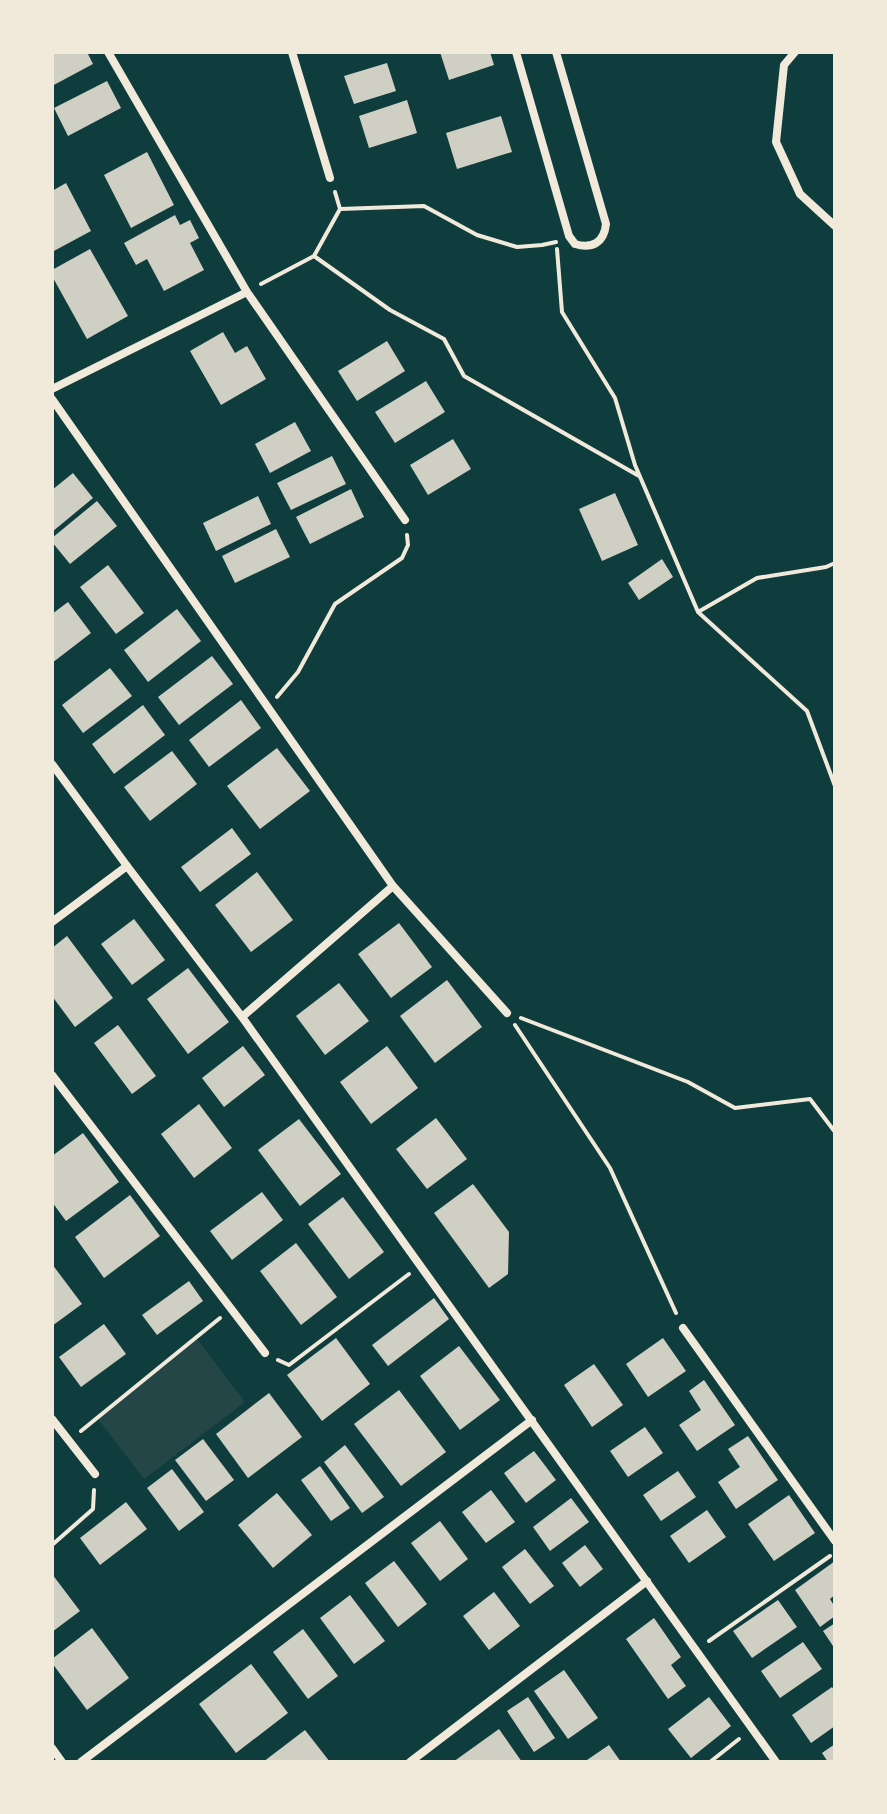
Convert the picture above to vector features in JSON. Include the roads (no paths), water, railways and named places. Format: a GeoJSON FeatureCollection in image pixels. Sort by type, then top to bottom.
{"type":"FeatureCollection","features":[{"type":"Feature","properties":{"kind":"street"},"geometry":{"type":"LineString","coordinates":[[108,52],[247,292],[405,520]]}},
{"type":"Feature","properties":{"kind":"street"},"geometry":{"type":"LineString","coordinates":[[292,52],[330,178]]}},
{"type":"Feature","properties":{"kind":"street"},"geometry":{"type":"LineString","coordinates":[[516,52],[569,236],[575,244],[592,246],[600,241],[606,224],[556,52]]}},
{"type":"Feature","properties":{"kind":"street"},"geometry":{"type":"LineString","coordinates":[[795,52],[784,65],[776,142],[800,194],[835,226]]}},
{"type":"Feature","properties":{"kind":"street"},"geometry":{"type":"LineString","coordinates":[[52,389],[247,292]]}},
{"type":"Feature","properties":{"kind":"street"},"geometry":{"type":"LineString","coordinates":[[52,399],[393,886],[507,1013]]}},
{"type":"Feature","properties":{"kind":"street"},"geometry":{"type":"LineString","coordinates":[[52,764],[242,1017],[776,1762]]}},
{"type":"Feature","properties":{"kind":"street"},"geometry":{"type":"LineString","coordinates":[[52,922],[127,866]]}},
{"type":"Feature","properties":{"kind":"street"},"geometry":{"type":"LineString","coordinates":[[242,1017],[393,886]]}},
{"type":"Feature","properties":{"kind":"street"},"geometry":{"type":"LineString","coordinates":[[52,1075],[265,1353]]}},
{"type":"Feature","properties":{"kind":"street"},"geometry":{"type":"LineString","coordinates":[[683,1328],[835,1541]]}},
{"type":"Feature","properties":{"kind":"street"},"geometry":{"type":"LineString","coordinates":[[52,1419],[95,1474]]}},
{"type":"Feature","properties":{"kind":"street"},"geometry":{"type":"LineString","coordinates":[[81,1762],[532,1420]]}},
{"type":"Feature","properties":{"kind":"street"},"geometry":{"type":"LineString","coordinates":[[410,1762],[647,1581]]}},
{"type":"Feature","properties":{"kind":"street"},"geometry":{"type":"LineString","coordinates":[[52,1748],[62,1762]]}}]}
